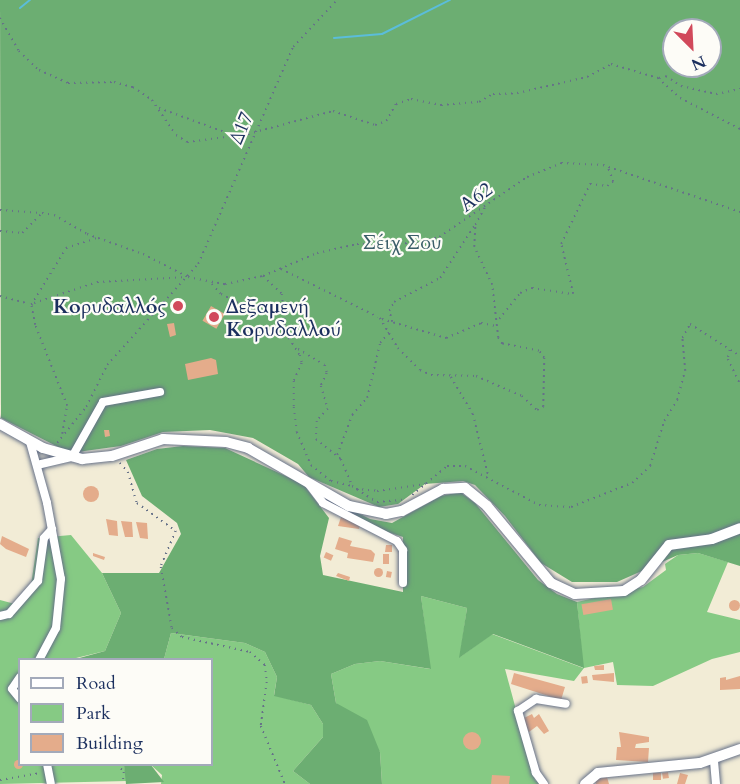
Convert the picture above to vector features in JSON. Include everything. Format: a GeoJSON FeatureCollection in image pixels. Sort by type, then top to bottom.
{"type":"FeatureCollection","features":[{"type":"Feature","properties":{"kind":"street"},"geometry":{"type":"LineString","coordinates":[[72,458],[103,402],[160,392]]}},
{"type":"Feature","properties":{"kind":"street"},"geometry":{"type":"LineString","coordinates":[[0,424],[30,442],[72,458]]}},
{"type":"Feature","properties":{"kind":"street"},"geometry":{"type":"LineString","coordinates":[[37,465],[72,458],[112,456],[163,439],[226,442],[248,448],[349,506],[386,514],[402,511],[443,489],[465,488],[487,506],[551,583],[574,594],[624,591],[641,580],[669,546],[712,538],[740,528]]}},
{"type":"Feature","properties":{"kind":"street"},"geometry":{"type":"LineString","coordinates":[[30,442],[52,529],[61,579],[56,628],[40,658]]}},
{"type":"Feature","properties":{"kind":"street"},"geometry":{"type":"LineString","coordinates":[[308,483],[323,503],[397,540],[403,550],[403,583]]}},
{"type":"Feature","properties":{"kind":"street"},"geometry":{"type":"LineString","coordinates":[[0,616],[9,614],[38,581],[44,538],[52,529]]}},
{"type":"Feature","properties":{"kind":"street"},"geometry":{"type":"LineString","coordinates":[[18,680],[12,689],[18,696]]}},
{"type":"Feature","properties":{"kind":"street"},"geometry":{"type":"LineString","coordinates":[[544,784],[536,773],[518,711],[536,699],[566,704]]}},
{"type":"Feature","properties":{"kind":"street"},"geometry":{"type":"LineString","coordinates":[[585,784],[598,773],[714,761],[740,749]]}},
{"type":"Feature","properties":{"kind":"street"},"geometry":{"type":"LineString","coordinates":[[714,761],[716,784]]}},
{"type":"Feature","properties":{"kind":"street"},"geometry":{"type":"LineString","coordinates":[[47,768],[51,784]]}},
{"type":"Feature","properties":{"kind":"path","name":"Δ17"},"geometry":{"type":"LineString","coordinates":[[51,451],[86,406],[107,365],[198,264],[221,214],[254,130],[293,47],[337,0]]}},
{"type":"Feature","properties":{"kind":"path"},"geometry":{"type":"LineString","coordinates":[[0,18],[19,51],[39,70],[68,83],[114,82],[133,87],[157,107],[176,135],[187,142],[254,130],[333,111],[375,125],[386,121],[396,104],[411,99],[441,105],[479,102],[493,94],[517,93],[587,77],[611,63],[658,78],[680,98],[740,129]]}},
{"type":"Feature","properties":{"kind":"path"},"geometry":{"type":"LineString","coordinates":[[658,78],[666,76],[681,86],[716,94],[740,89]]}},
{"type":"Feature","properties":{"kind":"path"},"geometry":{"type":"LineString","coordinates":[[157,107],[231,134]]}},
{"type":"Feature","properties":{"kind":"path","name":"Α62"},"geometry":{"type":"LineString","coordinates":[[188,277],[225,284],[263,276],[317,253],[357,244],[417,243],[439,237],[527,177],[561,163],[608,167],[740,213]]}},
{"type":"Feature","properties":{"kind":"path"},"geometry":{"type":"LineString","coordinates":[[498,320],[520,293],[532,288],[573,294],[561,244],[590,184],[607,186],[613,182],[608,167]]}},
{"type":"Feature","properties":{"kind":"path"},"geometry":{"type":"LineString","coordinates":[[393,324],[389,311],[394,302],[440,278],[485,207]]}},
{"type":"Feature","properties":{"kind":"path"},"geometry":{"type":"LineString","coordinates":[[0,210],[54,215],[96,238],[143,254],[188,277]]}},
{"type":"Feature","properties":{"kind":"path"},"geometry":{"type":"LineString","coordinates":[[0,231],[22,233],[42,213]]}},
{"type":"Feature","properties":{"kind":"path"},"geometry":{"type":"LineString","coordinates":[[380,318],[390,331],[398,348],[420,370],[430,375],[476,376],[522,396],[537,410],[543,407],[543,358],[539,351],[502,344],[497,326],[492,285],[474,247],[475,225]]}},
{"type":"Feature","properties":{"kind":"path"},"geometry":{"type":"LineString","coordinates":[[62,437],[67,406],[35,325],[31,305],[66,248],[96,238]]}},
{"type":"Feature","properties":{"kind":"path"},"geometry":{"type":"LineString","coordinates":[[280,268],[393,324],[446,339],[481,323],[497,326]]}},
{"type":"Feature","properties":{"kind":"path"},"geometry":{"type":"LineString","coordinates":[[263,276],[275,285],[286,304],[286,333],[296,347],[302,363],[294,381],[297,432],[311,465],[331,481],[352,486]]}},
{"type":"Feature","properties":{"kind":"path"},"geometry":{"type":"LineString","coordinates":[[0,296],[31,305],[97,282],[188,277]]}},
{"type":"Feature","properties":{"kind":"path"},"geometry":{"type":"LineString","coordinates":[[212,283],[221,294],[254,311],[286,304]]}},
{"type":"Feature","properties":{"kind":"path"},"geometry":{"type":"LineString","coordinates":[[296,347],[325,365],[327,373],[321,386],[328,409],[317,421],[316,439],[337,456],[352,486],[376,502],[392,503],[414,494],[447,466],[465,466],[539,505],[571,507],[632,483],[650,466],[664,421],[677,400],[685,370],[682,338],[690,324],[740,356]]}},
{"type":"Feature","properties":{"kind":"path"},"geometry":{"type":"LineString","coordinates":[[337,456],[352,415],[367,398],[381,343],[390,331]]}},
{"type":"Feature","properties":{"kind":"path"},"geometry":{"type":"LineString","coordinates":[[730,349],[728,359],[740,384]]}},
{"type":"Feature","properties":{"kind":"path"},"geometry":{"type":"LineString","coordinates":[[451,376],[473,414],[489,478]]}},
{"type":"Feature","properties":{"kind":"path"},"geometry":{"type":"LineString","coordinates":[[112,456],[128,472],[137,503],[176,531],[161,567],[172,628],[182,637],[250,652],[265,665],[267,682],[261,726],[285,784]]}},
{"type":"Feature","properties":{"kind":"path"},"geometry":{"type":"LineString","coordinates":[[355,489],[377,491],[425,484]]}},
{"type":"Feature","properties":{"kind":"path"},"geometry":{"type":"LineString","coordinates":[[118,766],[124,772],[123,784]]}},
{"type":"Feature","properties":{"kind":"path"},"geometry":{"type":"LineString","coordinates":[[0,780],[47,768]]}},
{"type":"Feature","properties":{"kind":"green space","name":"Σέιχ Σου"},"geometry":{"type":"Polygon","coordinates":[[[0,0],[740,0],[740,566],[698,553],[678,555],[617,582],[572,582],[541,563],[505,516],[475,485],[463,481],[425,484],[398,504],[379,507],[309,477],[298,464],[253,438],[210,430],[163,432],[121,446],[70,453],[1,418],[0,0]]]}},
{"type":"Feature","properties":{"kind":"green space"},"geometry":{"type":"Polygon","coordinates":[[[183,446],[225,448],[303,484],[329,518],[320,556],[323,575],[403,592],[403,537],[369,526],[316,492],[370,519],[392,523],[441,496],[460,492],[475,503],[538,580],[557,594],[577,602],[584,668],[493,634],[459,658],[467,608],[421,596],[431,669],[380,661],[355,664],[331,674],[336,703],[367,720],[380,752],[382,784],[310,784],[293,771],[323,737],[323,724],[311,705],[274,696],[277,677],[265,652],[245,643],[171,633],[164,658],[79,658],[105,651],[121,613],[102,573],[159,573],[181,534],[177,523],[142,496],[126,460],[157,449],[183,446]]]}},
{"type":"Feature","properties":{"kind":"green space"},"geometry":{"type":"Polygon","coordinates":[[[71,535],[102,573],[121,613],[105,651],[76,658],[18,658],[18,766],[124,766],[127,781],[0,784],[0,600],[15,604],[31,585],[38,538],[71,535]]]}},
{"type":"Feature","properties":{"kind":"green space"},"geometry":{"type":"Polygon","coordinates":[[[698,553],[728,562],[707,612],[740,620],[740,652],[712,659],[653,686],[617,685],[613,662],[584,668],[574,681],[505,669],[535,780],[541,784],[382,784],[380,752],[336,703],[331,674],[355,664],[380,661],[430,669],[421,596],[467,608],[460,657],[492,634],[583,668],[577,602],[643,587],[666,570],[665,564],[678,555],[698,553]]]}},
{"type":"Feature","properties":{"kind":"green space"},"geometry":{"type":"Polygon","coordinates":[[[171,633],[245,643],[265,652],[277,677],[274,695],[311,705],[323,724],[323,737],[293,771],[310,784],[161,784],[162,775],[152,766],[213,766],[213,658],[164,658],[171,633]]]}},
{"type":"Feature","properties":{"kind":"green space"},"geometry":{"type":"Polygon","coordinates":[[[124,766],[152,766],[164,782],[126,784],[124,766]]]}},
{"type":"Feature","properties":{"kind":"building","name":"Δεξαμενή Κορυδαλλού"},"geometry":{"type":"Polygon","coordinates":[[[211,306],[225,314],[216,329],[202,321],[211,306]]]}},
{"type":"Feature","properties":{"kind":"building"},"geometry":{"type":"Polygon","coordinates":[[[174,323],[176,335],[170,337],[167,324],[174,323]]]}},
{"type":"Feature","properties":{"kind":"building"},"geometry":{"type":"Polygon","coordinates":[[[211,358],[216,360],[218,374],[188,380],[185,364],[211,358]]]}},
{"type":"Feature","properties":{"kind":"building"},"geometry":{"type":"Polygon","coordinates":[[[104,430],[109,430],[110,436],[105,437],[104,430]]]}},
{"type":"Feature","properties":{"kind":"building"},"geometry":{"type":"Polygon","coordinates":[[[91,486],[97,488],[99,494],[97,500],[91,502],[85,500],[83,494],[85,488],[91,486]]]}},
{"type":"Feature","properties":{"kind":"building"},"geometry":{"type":"Polygon","coordinates":[[[341,517],[360,525],[359,529],[338,526],[341,517]]]}},
{"type":"Feature","properties":{"kind":"building"},"geometry":{"type":"Polygon","coordinates":[[[106,519],[117,521],[118,536],[109,535],[106,519]]]}},
{"type":"Feature","properties":{"kind":"building"},"geometry":{"type":"Polygon","coordinates":[[[121,521],[132,522],[133,537],[125,537],[121,521]]]}},
{"type":"Feature","properties":{"kind":"building"},"geometry":{"type":"Polygon","coordinates":[[[136,522],[147,523],[148,539],[140,538],[136,522]]]}},
{"type":"Feature","properties":{"kind":"building"},"geometry":{"type":"Polygon","coordinates":[[[2,536],[29,549],[26,557],[0,544],[2,536]]]}},
{"type":"Feature","properties":{"kind":"building"},"geometry":{"type":"Polygon","coordinates":[[[339,537],[352,541],[350,546],[371,550],[375,554],[373,562],[347,558],[348,553],[335,549],[339,537]]]}},
{"type":"Feature","properties":{"kind":"building"},"geometry":{"type":"Polygon","coordinates":[[[386,545],[392,545],[392,552],[385,552],[386,545]]]}},
{"type":"Feature","properties":{"kind":"building"},"geometry":{"type":"Polygon","coordinates":[[[326,552],[333,555],[331,561],[324,558],[326,552]]]}},
{"type":"Feature","properties":{"kind":"building"},"geometry":{"type":"Polygon","coordinates":[[[93,553],[105,557],[104,560],[93,556],[93,553]]]}},
{"type":"Feature","properties":{"kind":"building"},"geometry":{"type":"Polygon","coordinates":[[[383,554],[389,554],[389,564],[383,564],[383,554]]]}},
{"type":"Feature","properties":{"kind":"building"},"geometry":{"type":"Polygon","coordinates":[[[378,567],[383,572],[378,577],[373,572],[378,567]]]}},
{"type":"Feature","properties":{"kind":"building"},"geometry":{"type":"Polygon","coordinates":[[[387,571],[392,572],[391,578],[386,577],[387,571]]]}},
{"type":"Feature","properties":{"kind":"building"},"geometry":{"type":"Polygon","coordinates":[[[338,573],[350,577],[349,581],[336,576],[338,573]]]}},
{"type":"Feature","properties":{"kind":"building"},"geometry":{"type":"Polygon","coordinates":[[[611,599],[613,610],[583,615],[581,604],[611,599]]]}},
{"type":"Feature","properties":{"kind":"building"},"geometry":{"type":"Polygon","coordinates":[[[734,599],[740,605],[734,611],[728,605],[734,599]]]}},
{"type":"Feature","properties":{"kind":"building"},"geometry":{"type":"Polygon","coordinates":[[[604,665],[604,670],[595,670],[594,666],[604,665]]]}},
{"type":"Feature","properties":{"kind":"building"},"geometry":{"type":"Polygon","coordinates":[[[514,673],[565,687],[561,700],[511,684],[514,673]]]}},
{"type":"Feature","properties":{"kind":"building"},"geometry":{"type":"Polygon","coordinates":[[[614,673],[614,682],[593,680],[592,675],[614,673]]]}},
{"type":"Feature","properties":{"kind":"building"},"geometry":{"type":"Polygon","coordinates":[[[587,676],[588,683],[582,684],[581,677],[587,676]]]}},
{"type":"Feature","properties":{"kind":"building"},"geometry":{"type":"Polygon","coordinates":[[[740,676],[740,689],[720,690],[720,678],[726,677],[726,680],[740,676]]]}},
{"type":"Feature","properties":{"kind":"building"},"geometry":{"type":"Polygon","coordinates":[[[532,714],[534,718],[539,714],[549,731],[544,734],[537,726],[529,732],[522,719],[532,714]]]}},
{"type":"Feature","properties":{"kind":"building"},"geometry":{"type":"Polygon","coordinates":[[[472,732],[478,735],[481,741],[478,747],[472,750],[466,747],[463,741],[466,735],[472,732]]]}},
{"type":"Feature","properties":{"kind":"building"},"geometry":{"type":"Polygon","coordinates":[[[619,732],[649,737],[649,742],[636,744],[635,748],[649,748],[648,762],[616,760],[617,747],[621,747],[619,732]]]}},
{"type":"Feature","properties":{"kind":"building"},"geometry":{"type":"Polygon","coordinates":[[[18,760],[18,766],[21,767],[15,767],[15,761],[18,760]]]}},
{"type":"Feature","properties":{"kind":"building"},"geometry":{"type":"Polygon","coordinates":[[[668,772],[669,778],[663,779],[662,773],[668,772]]]}},
{"type":"Feature","properties":{"kind":"building"},"geometry":{"type":"Polygon","coordinates":[[[653,773],[661,773],[661,780],[653,780],[653,773]]]}},
{"type":"Feature","properties":{"kind":"building"},"geometry":{"type":"Polygon","coordinates":[[[680,773],[688,775],[685,784],[677,784],[680,773]]]}},
{"type":"Feature","properties":{"kind":"building"},"geometry":{"type":"Polygon","coordinates":[[[492,775],[510,776],[509,784],[491,784],[492,775]]]}},
{"type":"Feature","properties":{"kind":"building"},"geometry":{"type":"Polygon","coordinates":[[[607,777],[609,784],[596,784],[595,780],[607,777]]]}},
{"type":"Feature","properties":{"kind":"waterway"},"geometry":{"type":"LineString","coordinates":[[20,8],[30,0]]}},
{"type":"Feature","properties":{"kind":"waterway"},"geometry":{"type":"LineString","coordinates":[[334,38],[382,34],[450,0]]}},
{"type":"Feature","properties":{"kind":"place","name":"Κορυδαλλός"},"geometry":{"type":"Point","coordinates":[178,306]}},
{"type":"Feature","properties":{"kind":"place","name":"Δεξαμενή Κορυδαλλού"},"geometry":{"type":"Point","coordinates":[214,317]}}]}
